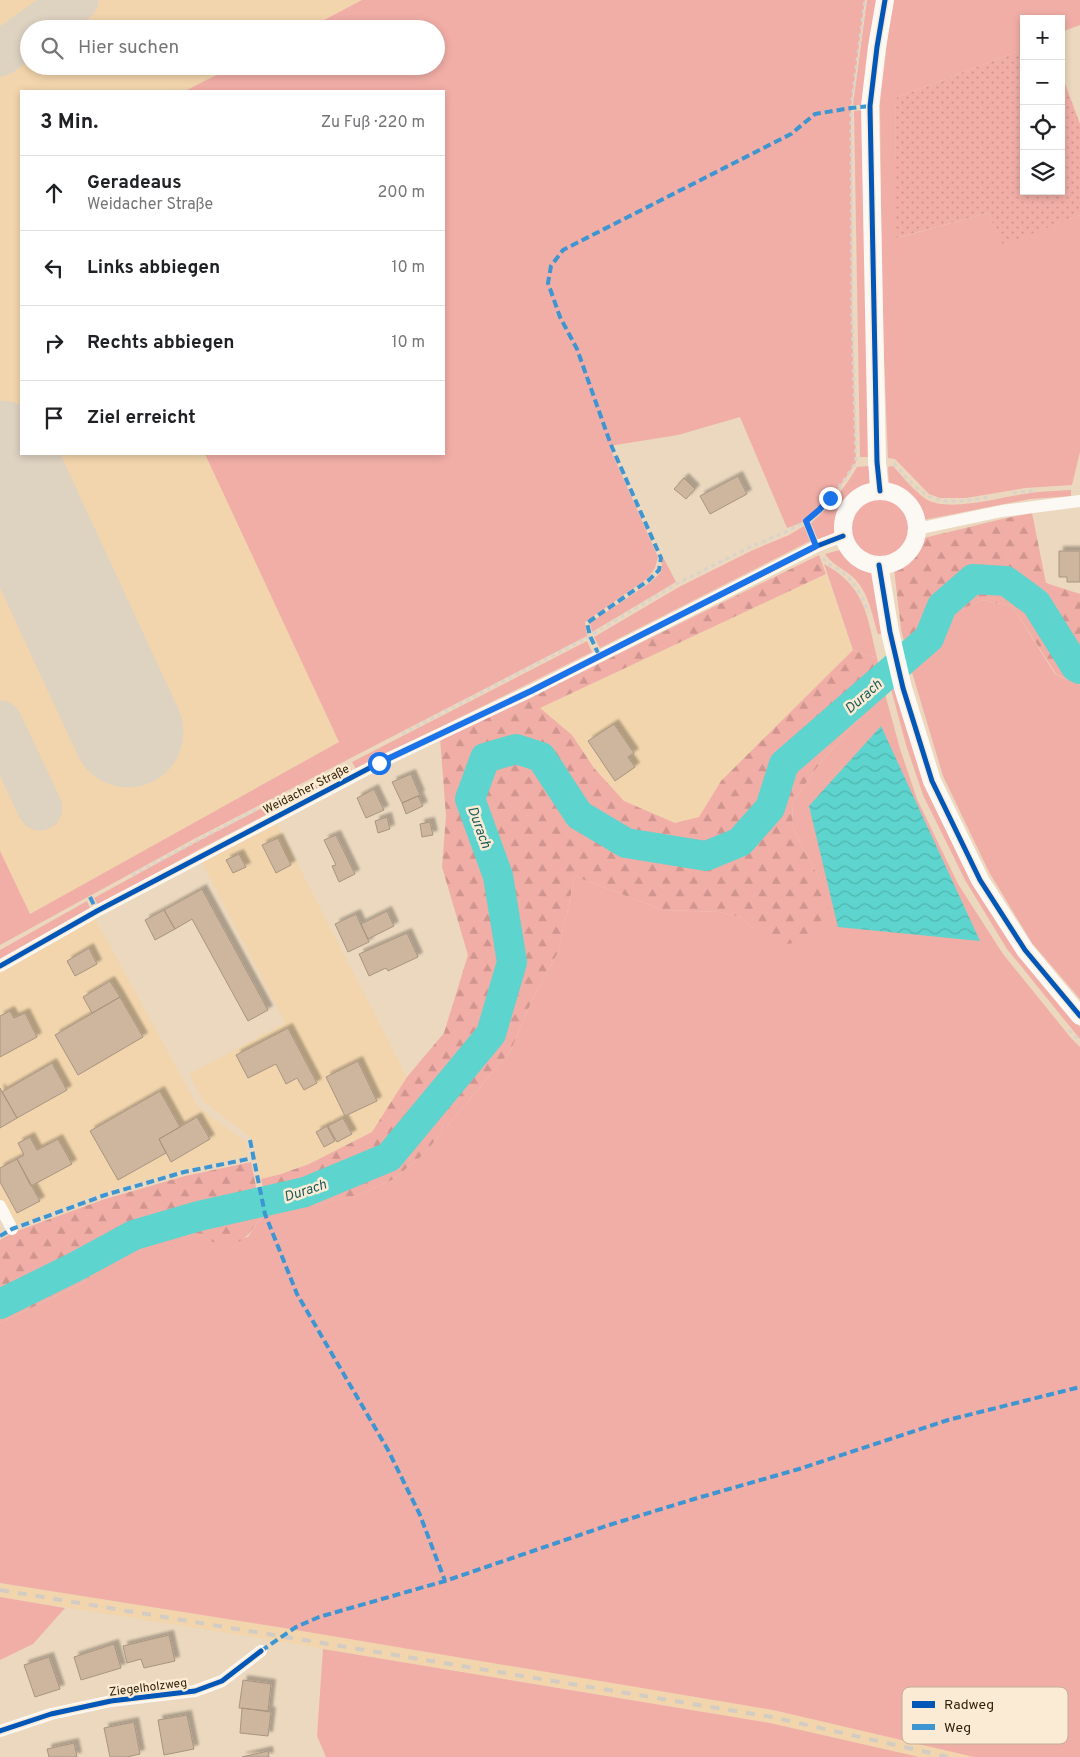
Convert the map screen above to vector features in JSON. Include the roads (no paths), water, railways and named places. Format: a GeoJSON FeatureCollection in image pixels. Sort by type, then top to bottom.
{"type":"FeatureCollection","features":[{"type":"Feature","properties":{"kind":"street"},"geometry":{"type":"LineString","coordinates":[[880,491],[876,462],[870,106],[885,0]]}},
{"type":"Feature","properties":{"kind":"street"},"geometry":{"type":"LineString","coordinates":[[880,491],[891,492],[902,498],[910,506],[915,517],[917,529],[915,540],[901,558],[891,563],[880,565],[867,563],[856,557],[848,548],[843,536],[844,520],[850,504],[864,494],[880,491]]}},
{"type":"Feature","properties":{"kind":"street"},"geometry":{"type":"LineString","coordinates":[[917,529],[1002,511],[1080,501]]}},
{"type":"Feature","properties":{"kind":"street","name":"Weidacher Straße"},"geometry":{"type":"LineString","coordinates":[[0,966],[146,884],[379,763],[531,691],[816,546],[843,536]]}},
{"type":"Feature","properties":{"kind":"street"},"geometry":{"type":"LineString","coordinates":[[880,565],[890,632],[903,688],[932,781],[980,880],[1025,950],[1080,1016]]}},
{"type":"Feature","properties":{"kind":"street"},"geometry":{"type":"LineString","coordinates":[[0,1206],[12,1229]]}},
{"type":"Feature","properties":{"kind":"street","name":"Ziegelholzweg"},"geometry":{"type":"LineString","coordinates":[[0,1731],[51,1714],[94,1705],[195,1691],[222,1681],[261,1651]]}},
{"type":"Feature","properties":{"kind":"water"},"geometry":{"type":"Polygon","coordinates":[[[881,726],[980,941],[838,927],[809,806],[881,726]]]}},
{"type":"Feature","properties":{"kind":"waterway","name":"Durach"},"geometry":{"type":"LineString","coordinates":[[0,1304],[134,1235],[199,1216],[305,1192],[389,1157],[491,1034],[512,962],[498,876],[470,799],[485,758],[516,749],[541,757],[579,815],[626,843],[706,856],[740,842],[770,808],[784,764],[929,638],[942,606],[973,579],[1006,581],[1036,603],[1076,667],[1080,669]]}},
{"type":"Feature","properties":{"kind":"railway"},"geometry":{"type":"LineString","coordinates":[[0,1590],[772,1717],[948,1757]]}}]}
